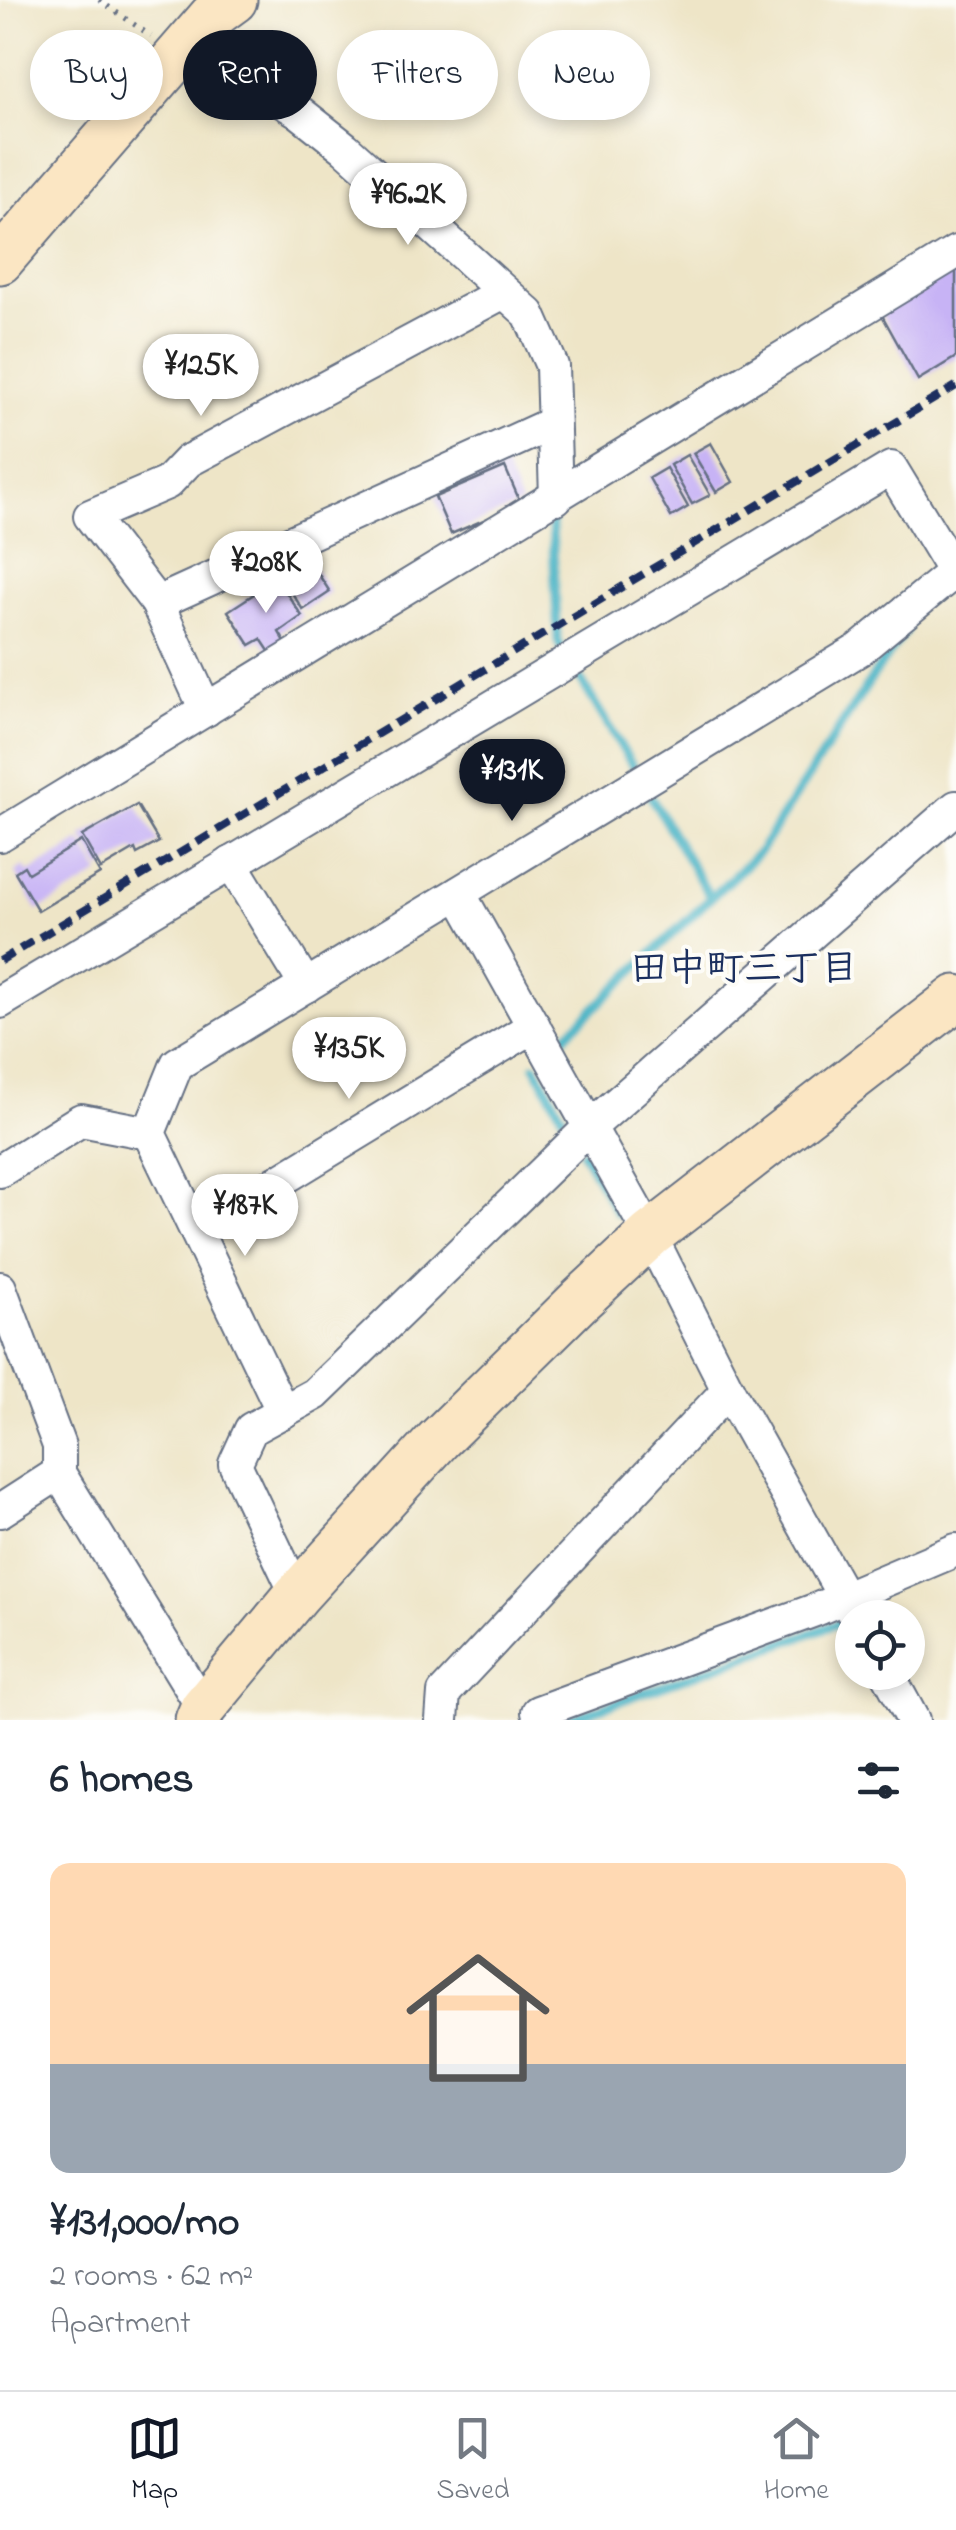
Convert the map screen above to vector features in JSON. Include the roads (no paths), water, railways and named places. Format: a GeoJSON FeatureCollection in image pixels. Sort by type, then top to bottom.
{"type":"FeatureCollection","features":[{"type":"Feature","properties":{"kind":"street"},"geometry":{"type":"LineString","coordinates":[[200,30],[234,0]]}},
{"type":"Feature","properties":{"kind":"street"},"geometry":{"type":"LineString","coordinates":[[0,262],[183,49]]}},
{"type":"Feature","properties":{"kind":"street"},"geometry":{"type":"LineString","coordinates":[[308,120],[345,148],[529,314],[552,366],[556,498]]}},
{"type":"Feature","properties":{"kind":"street"},"geometry":{"type":"LineString","coordinates":[[0,834],[956,252]]}},
{"type":"Feature","properties":{"kind":"street"},"geometry":{"type":"LineString","coordinates":[[206,710],[157,603],[90,516],[166,482],[188,460],[504,292]]}},
{"type":"Feature","properties":{"kind":"street"},"geometry":{"type":"LineString","coordinates":[[157,603],[553,424]]}},
{"type":"Feature","properties":{"kind":"street"},"geometry":{"type":"LineString","coordinates":[[0,1002],[891,468],[954,572],[860,649],[177,1064],[149,1133],[283,1412]]}},
{"type":"Feature","properties":{"kind":"street"},"geometry":{"type":"LineString","coordinates":[[297,1595],[235,1464],[252,1429],[315,1394],[590,1128],[956,807]]}},
{"type":"Feature","properties":{"kind":"street"},"geometry":{"type":"LineString","coordinates":[[231,863],[306,986]]}},
{"type":"Feature","properties":{"kind":"street"},"geometry":{"type":"LineString","coordinates":[[459,893],[650,1235],[728,1390],[846,1600]]}},
{"type":"Feature","properties":{"kind":"street"},"geometry":{"type":"LineString","coordinates":[[0,1288],[59,1446],[59,1473],[200,1714],[297,1595],[438,1440],[540,1338],[650,1235],[956,998]]}},
{"type":"Feature","properties":{"kind":"street"},"geometry":{"type":"LineString","coordinates":[[197,1231],[534,1026]]}},
{"type":"Feature","properties":{"kind":"street"},"geometry":{"type":"LineString","coordinates":[[0,1170],[81,1120],[149,1133]]}},
{"type":"Feature","properties":{"kind":"street"},"geometry":{"type":"LineString","coordinates":[[442,1720],[444,1692],[728,1390]]}},
{"type":"Feature","properties":{"kind":"street"},"geometry":{"type":"LineString","coordinates":[[0,1511],[59,1473]]}},
{"type":"Feature","properties":{"kind":"street"},"geometry":{"type":"LineString","coordinates":[[863,1600],[956,1550]]}},
{"type":"Feature","properties":{"kind":"street"},"geometry":{"type":"LineString","coordinates":[[538,1712],[815,1610],[835,1608]]}},
{"type":"Feature","properties":{"kind":"street"},"geometry":{"type":"LineString","coordinates":[[892,1690],[901,1717]]}},
{"type":"Feature","properties":{"kind":"waterway"},"geometry":{"type":"LineString","coordinates":[[551,508],[558,642],[638,775]]}},
{"type":"Feature","properties":{"kind":"waterway"},"geometry":{"type":"LineString","coordinates":[[560,1041],[760,851],[907,629]]}},
{"type":"Feature","properties":{"kind":"waterway"},"geometry":{"type":"LineString","coordinates":[[646,789],[710,897]]}},
{"type":"Feature","properties":{"kind":"waterway"},"geometry":{"type":"LineString","coordinates":[[535,1066],[562,1115]]}},
{"type":"Feature","properties":{"kind":"waterway"},"geometry":{"type":"LineString","coordinates":[[583,1153],[617,1213]]}},
{"type":"Feature","properties":{"kind":"waterway"},"geometry":{"type":"LineString","coordinates":[[567,1720],[835,1624]]}},
{"type":"Feature","properties":{"kind":"railway"},"geometry":{"type":"LineString","coordinates":[[0,961],[956,386]]}},
{"type":"Feature","properties":{"kind":"district","name":"田中町三丁目"},"geometry":{"type":"Point","coordinates":[744,971]}}]}
